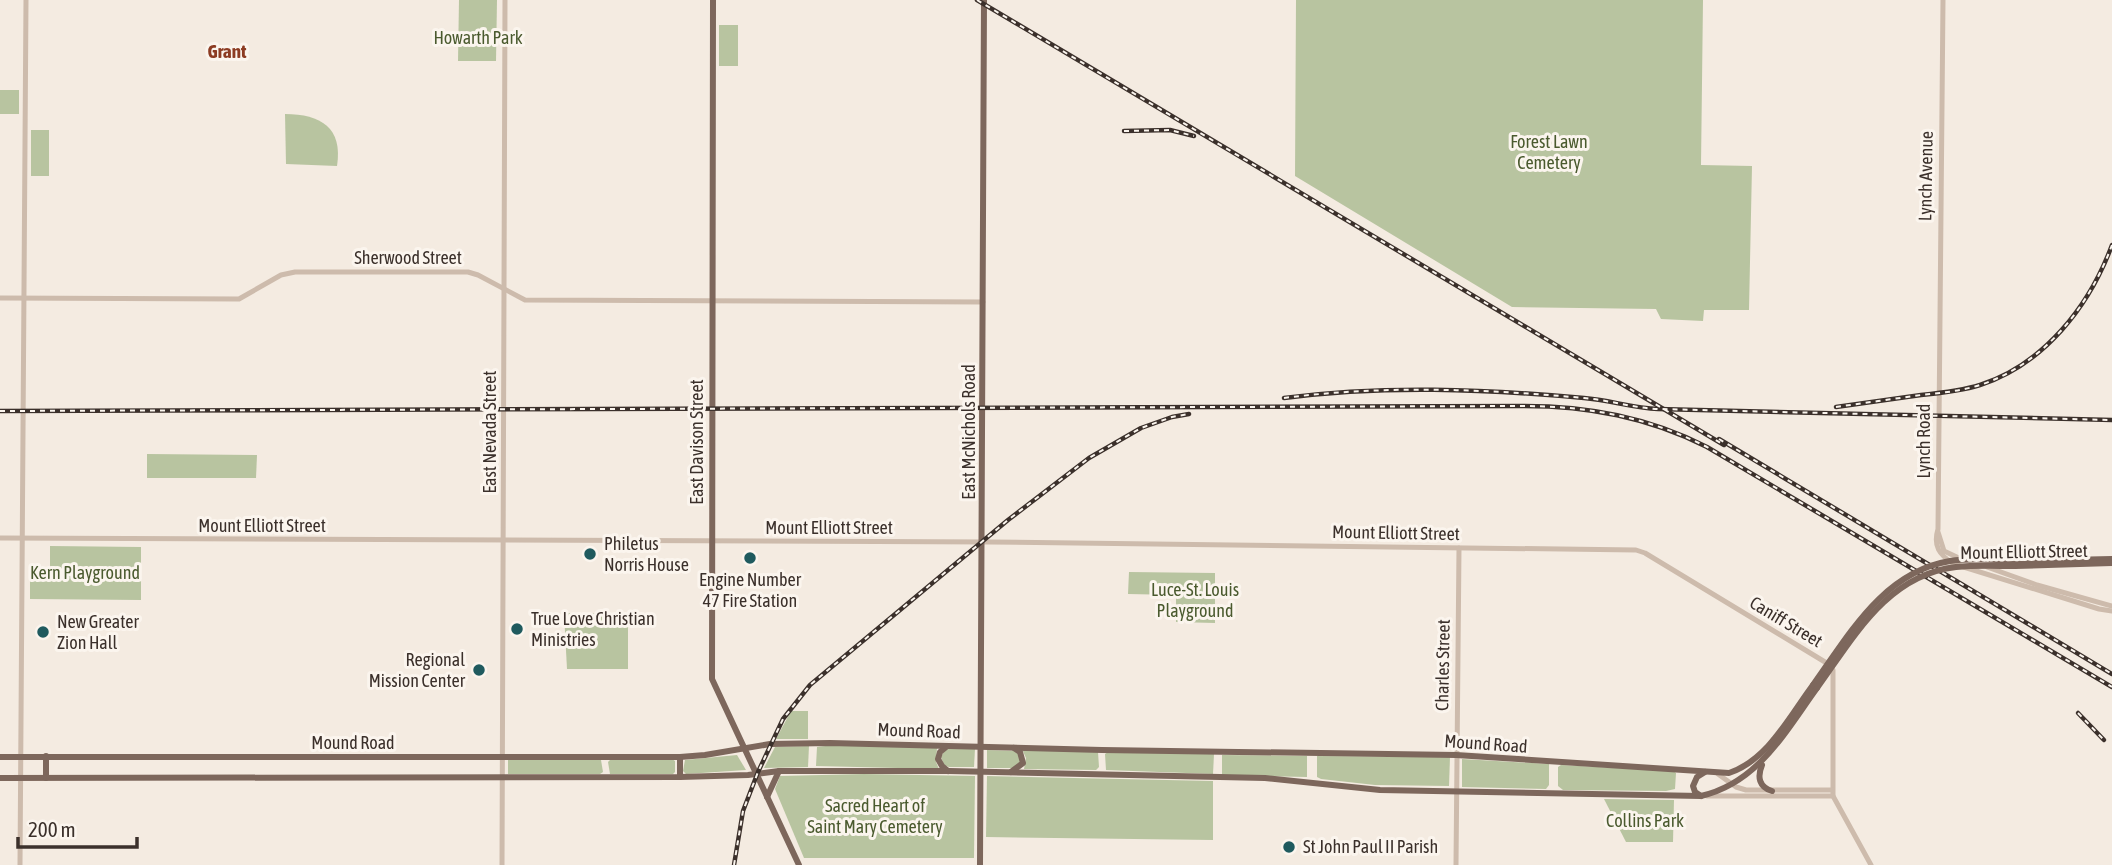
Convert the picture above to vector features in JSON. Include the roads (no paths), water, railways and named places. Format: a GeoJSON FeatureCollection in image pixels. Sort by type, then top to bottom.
{"type":"FeatureCollection","features":[{"type":"Feature","properties":{"kind":"main road","name":"East Davison Street"},"geometry":{"type":"LineString","coordinates":[[713,0],[712,679],[799,865]]}},
{"type":"Feature","properties":{"kind":"main road","name":"East McNichols Road"},"geometry":{"type":"LineString","coordinates":[[980,865],[984,0]]}},
{"type":"Feature","properties":{"kind":"main road","name":"Mount Elliott Street"},"geometry":{"type":"LineString","coordinates":[[1714,772],[1729,773],[1744,768],[1757,759],[1876,608],[1911,580],[1952,567],[2112,561]]}},
{"type":"Feature","properties":{"kind":"main road","name":"Mount Elliott Street"},"geometry":{"type":"LineString","coordinates":[[1700,796],[1732,784],[1751,773],[1765,760],[1815,686]]}},
{"type":"Feature","properties":{"kind":"main road","name":"Mound Road"},"geometry":{"type":"LineString","coordinates":[[0,757],[680,757],[789,743],[1457,755],[1714,772]]}},
{"type":"Feature","properties":{"kind":"main road"},"geometry":{"type":"LineString","coordinates":[[948,746],[940,752],[938,759],[949,771]]}},
{"type":"Feature","properties":{"kind":"main road"},"geometry":{"type":"LineString","coordinates":[[1009,773],[1023,763],[1020,752],[1013,747]]}},
{"type":"Feature","properties":{"kind":"main road"},"geometry":{"type":"LineString","coordinates":[[46,757],[46,778]]}},
{"type":"Feature","properties":{"kind":"main road"},"geometry":{"type":"LineString","coordinates":[[680,757],[680,777]]}},
{"type":"Feature","properties":{"kind":"main road"},"geometry":{"type":"LineString","coordinates":[[1765,760],[1759,772],[1759,779],[1764,787],[1772,791]]}},
{"type":"Feature","properties":{"kind":"main road","name":"Mound Road"},"geometry":{"type":"LineString","coordinates":[[0,778],[680,777],[779,771],[949,771],[1298,780],[1380,790],[1700,796]]}},
{"type":"Feature","properties":{"kind":"main road"},"geometry":{"type":"LineString","coordinates":[[767,797],[779,771]]}},
{"type":"Feature","properties":{"kind":"main road"},"geometry":{"type":"LineString","coordinates":[[1700,796],[1693,786],[1697,777],[1705,772]]}},
{"type":"Feature","properties":{"kind":"street"},"geometry":{"type":"LineString","coordinates":[[20,865],[26,0]]}},
{"type":"Feature","properties":{"kind":"street","name":"East Nevada Street"},"geometry":{"type":"LineString","coordinates":[[502,865],[505,0]]}},
{"type":"Feature","properties":{"kind":"street","name":"Lynch Avenue"},"geometry":{"type":"LineString","coordinates":[[1938,352],[1943,0]]}},
{"type":"Feature","properties":{"kind":"street","name":"Sherwood Street"},"geometry":{"type":"LineString","coordinates":[[0,298],[239,299],[281,275],[295,272],[468,272],[525,300],[983,302]]}},
{"type":"Feature","properties":{"kind":"street","name":"Lynch Road"},"geometry":{"type":"LineString","coordinates":[[1938,352],[1939,548]]}},
{"type":"Feature","properties":{"kind":"street","name":"Mount Elliott Street"},"geometry":{"type":"LineString","coordinates":[[0,538],[982,542],[1636,550],[1656,559]]}},
{"type":"Feature","properties":{"kind":"street","name":"Charles Street"},"geometry":{"type":"LineString","coordinates":[[1456,865],[1459,548]]}},
{"type":"Feature","properties":{"kind":"street"},"geometry":{"type":"LineString","coordinates":[[1939,548],[1951,556],[2112,606]]}},
{"type":"Feature","properties":{"kind":"street"},"geometry":{"type":"LineString","coordinates":[[1939,548],[1945,558],[1954,564],[2112,611]]}},
{"type":"Feature","properties":{"kind":"street","name":"Caniff Street"},"geometry":{"type":"LineString","coordinates":[[1656,559],[1825,662],[1833,670],[1833,793],[1871,865]]}},
{"type":"Feature","properties":{"kind":"street"},"geometry":{"type":"LineString","coordinates":[[1714,772],[1746,790],[1833,793]]}},
{"type":"Feature","properties":{"kind":"street","name":"Mound Road"},"geometry":{"type":"LineString","coordinates":[[1700,796],[1833,793]]}},
{"type":"Feature","properties":{"kind":"railway"},"geometry":{"type":"LineString","coordinates":[[977,0],[1724,445]]}},
{"type":"Feature","properties":{"kind":"railway"},"geometry":{"type":"LineString","coordinates":[[1124,131],[1170,130],[1194,136]]}},
{"type":"Feature","properties":{"kind":"railway"},"geometry":{"type":"LineString","coordinates":[[1836,407],[1980,385],[2024,363],[2044,348],[2077,311],[2091,290],[2112,245]]}},
{"type":"Feature","properties":{"kind":"railway"},"geometry":{"type":"LineString","coordinates":[[1284,398],[1359,391],[1472,391],[1584,398],[1658,409],[2112,420]]}},
{"type":"Feature","properties":{"kind":"railway"},"geometry":{"type":"LineString","coordinates":[[0,411],[1523,406],[1594,411],[1662,428],[1707,447],[2112,687]]}},
{"type":"Feature","properties":{"kind":"railway"},"geometry":{"type":"LineString","coordinates":[[734,865],[743,811],[758,772],[783,719],[810,685],[1008,520],[1089,458],[1141,428],[1189,414]]}},
{"type":"Feature","properties":{"kind":"railway"},"geometry":{"type":"LineString","coordinates":[[1719,439],[2112,674]]}},
{"type":"Feature","properties":{"kind":"railway"},"geometry":{"type":"LineString","coordinates":[[2078,713],[2104,740]]}},
{"type":"Feature","properties":{"kind":"place","name":"Philetus Norris House"},"geometry":{"type":"Point","coordinates":[590,554]}},
{"type":"Feature","properties":{"kind":"place","name":"Engine Number 47 Fire Station"},"geometry":{"type":"Point","coordinates":[750,558]}},
{"type":"Feature","properties":{"kind":"place","name":"True Love Christian Ministries"},"geometry":{"type":"Point","coordinates":[517,629]}},
{"type":"Feature","properties":{"kind":"place","name":"New Greater Zion Hall"},"geometry":{"type":"Point","coordinates":[43,632]}},
{"type":"Feature","properties":{"kind":"place","name":"Regional Mission Center"},"geometry":{"type":"Point","coordinates":[479,670]}},
{"type":"Feature","properties":{"kind":"place","name":"St John Paul II Parish"},"geometry":{"type":"Point","coordinates":[1289,847]}},
{"type":"Feature","properties":{"kind":"district","name":"Grant"},"geometry":{"type":"Point","coordinates":[227,51]}},
{"type":"Feature","properties":{"kind":"park label","name":"Howarth Park"},"geometry":{"type":"Point","coordinates":[478,38]}},
{"type":"Feature","properties":{"kind":"park label","name":"Forest Lawn Cemetery"},"geometry":{"type":"Point","coordinates":[1549,152]}},
{"type":"Feature","properties":{"kind":"park label","name":"Kern Playground"},"geometry":{"type":"Point","coordinates":[85,573]}},
{"type":"Feature","properties":{"kind":"park label","name":"Luce-St. Louis Playground"},"geometry":{"type":"Point","coordinates":[1195,600]}},
{"type":"Feature","properties":{"kind":"park label","name":"Sacred Heart of Saint Mary Cemetery"},"geometry":{"type":"Point","coordinates":[875,816]}},
{"type":"Feature","properties":{"kind":"park label","name":"Collins Park"},"geometry":{"type":"Point","coordinates":[1645,821]}}]}
